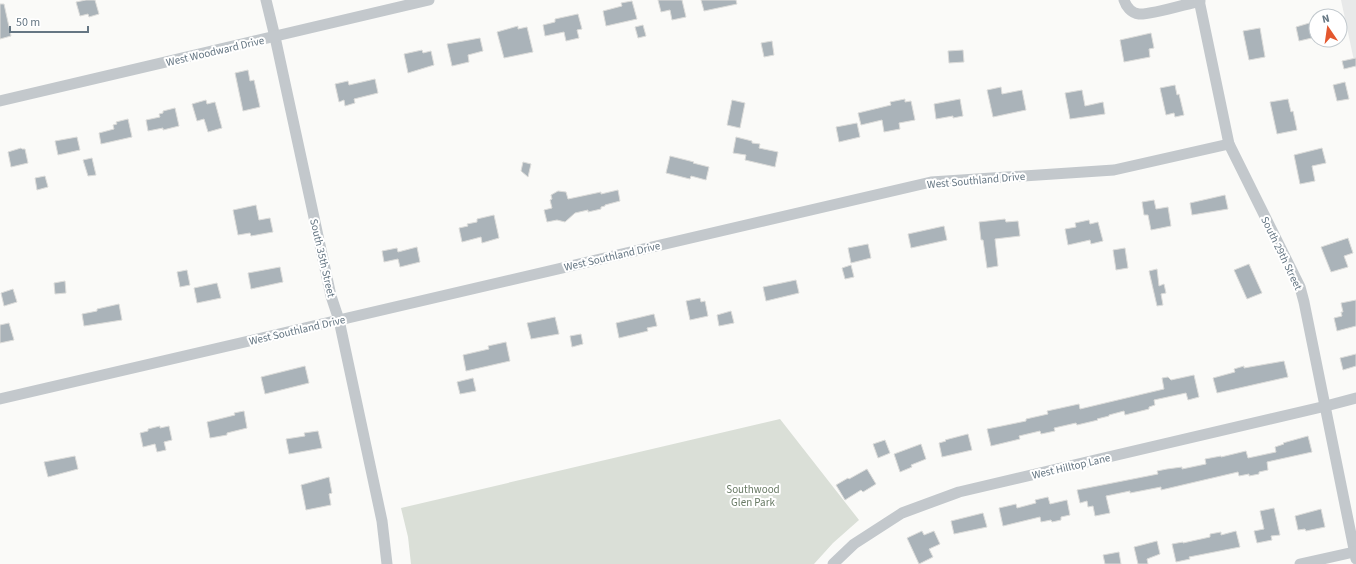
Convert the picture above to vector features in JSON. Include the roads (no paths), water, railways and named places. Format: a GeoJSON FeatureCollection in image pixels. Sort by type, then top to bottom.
{"type":"FeatureCollection","features":[{"type":"Feature","properties":{"kind":"street","name":"South 35th Street"},"geometry":{"type":"LineString","coordinates":[[266,0],[331,296],[339,320],[382,521],[387,564]]}},
{"type":"Feature","properties":{"kind":"street","name":"West Woodward Drive"},"geometry":{"type":"LineString","coordinates":[[0,101],[429,0]]}},
{"type":"Feature","properties":{"kind":"street"},"geometry":{"type":"LineString","coordinates":[[1124,0],[1130,10],[1138,14],[1150,13],[1200,0]]}},
{"type":"Feature","properties":{"kind":"street","name":"South 29th Street"},"geometry":{"type":"LineString","coordinates":[[1200,0],[1229,144],[1300,287],[1326,406],[1355,555]]}},
{"type":"Feature","properties":{"kind":"street","name":"West Southland Drive"},"geometry":{"type":"LineString","coordinates":[[0,399],[931,182],[1114,170],[1229,144]]}},
{"type":"Feature","properties":{"kind":"street","name":"West Hilltop Lane"},"geometry":{"type":"LineString","coordinates":[[833,564],[854,544],[902,513],[959,492],[1356,398]]}},
{"type":"Feature","properties":{"kind":"street"},"geometry":{"type":"LineString","coordinates":[[1300,564],[1355,555]]}},
{"type":"Feature","properties":{"kind":"park label","name":"Southwood Glen Park"},"geometry":{"type":"Point","coordinates":[753,495]}}]}
